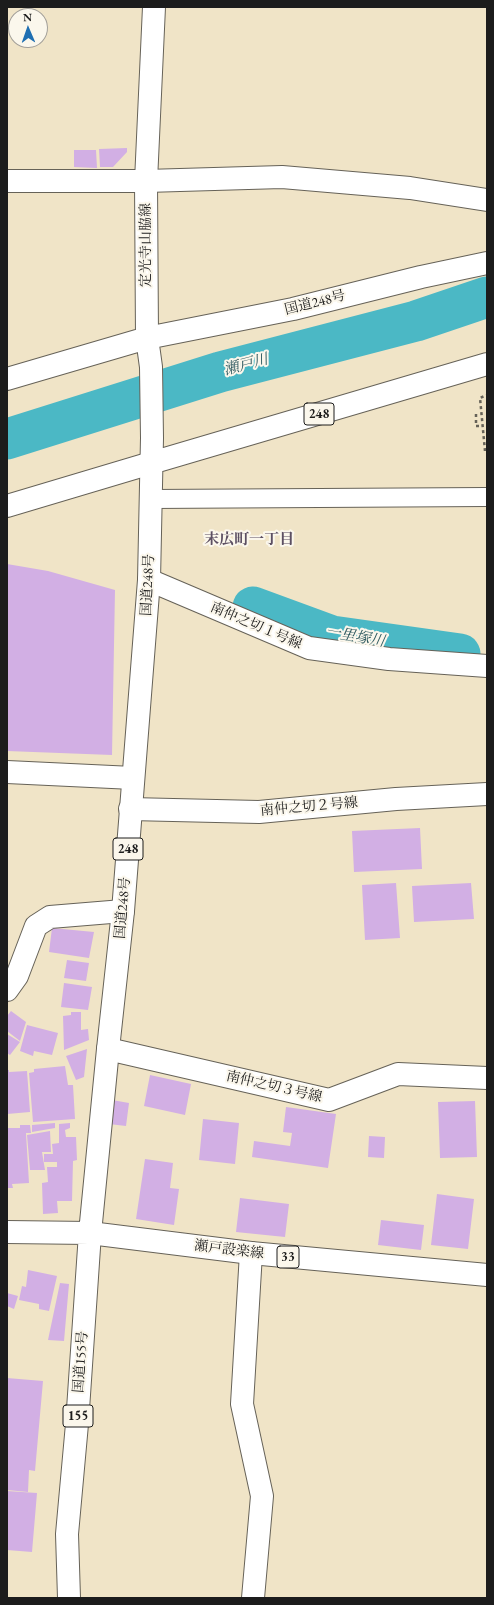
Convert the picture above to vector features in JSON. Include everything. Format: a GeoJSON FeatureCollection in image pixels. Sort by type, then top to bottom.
{"type":"FeatureCollection","features":[{"type":"Feature","properties":{"kind":"main road","name":"定光寺山脇線"},"geometry":{"type":"LineString","coordinates":[[147,338],[146,181],[154,7]]}},
{"type":"Feature","properties":{"kind":"main road"},"geometry":{"type":"LineString","coordinates":[[7,181],[146,181],[282,177],[410,188],[487,200]]}},
{"type":"Feature","properties":{"kind":"main road","name":"国道248号"},"geometry":{"type":"LineString","coordinates":[[90,1233],[123,911],[149,580],[152,438],[150,367],[147,338],[293,309],[421,277],[487,264]]}},
{"type":"Feature","properties":{"kind":"main road"},"geometry":{"type":"LineString","coordinates":[[7,379],[147,338]]}},
{"type":"Feature","properties":{"kind":"main road","name":"248"},"geometry":{"type":"LineString","coordinates":[[151,463],[487,364]]}},
{"type":"Feature","properties":{"kind":"main road"},"geometry":{"type":"LineString","coordinates":[[7,506],[151,463]]}},
{"type":"Feature","properties":{"kind":"main road","name":"南仲之切１号線"},"geometry":{"type":"LineString","coordinates":[[149,580],[309,648],[389,659],[487,666]]}},
{"type":"Feature","properties":{"kind":"main road"},"geometry":{"type":"LineString","coordinates":[[7,772],[133,778]]}},
{"type":"Feature","properties":{"kind":"main road","name":"南仲之切２号線"},"geometry":{"type":"LineString","coordinates":[[130,809],[259,812],[396,799],[487,794]]}},
{"type":"Feature","properties":{"kind":"main road"},"geometry":{"type":"LineString","coordinates":[[7,990],[17,976],[36,926],[50,917],[123,911]]}},
{"type":"Feature","properties":{"kind":"main road","name":"南仲之切３号線"},"geometry":{"type":"LineString","coordinates":[[108,1049],[329,1100],[398,1074],[487,1078]]}},
{"type":"Feature","properties":{"kind":"main road"},"geometry":{"type":"LineString","coordinates":[[7,1232],[90,1233]]}},
{"type":"Feature","properties":{"kind":"main road","name":"瀬戸設楽線"},"geometry":{"type":"LineString","coordinates":[[90,1233],[251,1253],[487,1274]]}},
{"type":"Feature","properties":{"kind":"main road","name":"国道155号"},"geometry":{"type":"LineString","coordinates":[[69,1598],[67,1534],[77,1424],[90,1233]]}},
{"type":"Feature","properties":{"kind":"main road"},"geometry":{"type":"LineString","coordinates":[[251,1253],[242,1404],[262,1496],[253,1598]]}},
{"type":"Feature","properties":{"kind":"street"},"geometry":{"type":"LineString","coordinates":[[151,499],[487,497]]}},
{"type":"Feature","properties":{"kind":"path"},"geometry":{"type":"LineString","coordinates":[[485,451],[480,398],[487,395]]}},
{"type":"Feature","properties":{"kind":"path"},"geometry":{"type":"LineString","coordinates":[[476,414],[476,426],[483,426]]}},
{"type":"Feature","properties":{"kind":"building"},"geometry":{"type":"Polygon","coordinates":[[[127,148],[127,152],[113,167],[100,167],[99,149],[127,148]]]}},
{"type":"Feature","properties":{"kind":"building"},"geometry":{"type":"Polygon","coordinates":[[[74,150],[96,150],[97,168],[74,167],[74,150]]]}},
{"type":"Feature","properties":{"kind":"building"},"geometry":{"type":"Polygon","coordinates":[[[7,564],[48,571],[115,590],[112,755],[7,751],[7,564]]]}},
{"type":"Feature","properties":{"kind":"building"},"geometry":{"type":"Polygon","coordinates":[[[420,828],[422,869],[354,872],[352,831],[420,828]]]}},
{"type":"Feature","properties":{"kind":"building"},"geometry":{"type":"Polygon","coordinates":[[[396,883],[400,938],[365,940],[362,885],[396,883]]]}},
{"type":"Feature","properties":{"kind":"building"},"geometry":{"type":"Polygon","coordinates":[[[471,883],[474,919],[414,922],[412,886],[471,883]]]}},
{"type":"Feature","properties":{"kind":"building"},"geometry":{"type":"Polygon","coordinates":[[[52,928],[94,932],[89,958],[49,952],[52,928]]]}},
{"type":"Feature","properties":{"kind":"building"},"geometry":{"type":"Polygon","coordinates":[[[67,960],[89,963],[86,981],[64,978],[67,960]]]}},
{"type":"Feature","properties":{"kind":"building"},"geometry":{"type":"Polygon","coordinates":[[[64,983],[92,987],[88,1010],[61,1007],[64,983]]]}},
{"type":"Feature","properties":{"kind":"building"},"geometry":{"type":"Polygon","coordinates":[[[11,1011],[26,1022],[20,1041],[7,1031],[7,1016],[11,1011]]]}},
{"type":"Feature","properties":{"kind":"building"},"geometry":{"type":"Polygon","coordinates":[[[71,1012],[81,1012],[81,1030],[88,1029],[89,1040],[64,1050],[63,1016],[71,1015],[71,1012]]]}},
{"type":"Feature","properties":{"kind":"building"},"geometry":{"type":"Polygon","coordinates":[[[27,1025],[58,1033],[52,1055],[34,1051],[33,1056],[20,1051],[27,1025]]]}},
{"type":"Feature","properties":{"kind":"building"},"geometry":{"type":"Polygon","coordinates":[[[7,1034],[20,1042],[10,1055],[7,1053],[7,1034]]]}},
{"type":"Feature","properties":{"kind":"building"},"geometry":{"type":"Polygon","coordinates":[[[87,1049],[84,1077],[76,1080],[66,1056],[87,1049]]]}},
{"type":"Feature","properties":{"kind":"building"},"geometry":{"type":"Polygon","coordinates":[[[65,1066],[68,1085],[73,1085],[75,1119],[33,1122],[29,1073],[34,1072],[34,1069],[65,1066]]]}},
{"type":"Feature","properties":{"kind":"building"},"geometry":{"type":"Polygon","coordinates":[[[7,1070],[9,1070],[9,1072],[27,1071],[30,1112],[7,1114],[7,1070]]]}},
{"type":"Feature","properties":{"kind":"building"},"geometry":{"type":"Polygon","coordinates":[[[150,1075],[191,1084],[185,1115],[144,1106],[150,1075]]]}},
{"type":"Feature","properties":{"kind":"building"},"geometry":{"type":"Polygon","coordinates":[[[112,1100],[129,1103],[126,1126],[109,1124],[112,1100]]]}},
{"type":"Feature","properties":{"kind":"building"},"geometry":{"type":"Polygon","coordinates":[[[475,1101],[477,1157],[440,1158],[438,1102],[475,1101]]]}},
{"type":"Feature","properties":{"kind":"building"},"geometry":{"type":"Polygon","coordinates":[[[286,1107],[336,1114],[328,1168],[252,1157],[254,1141],[290,1146],[292,1133],[283,1132],[286,1107]]]}},
{"type":"Feature","properties":{"kind":"building"},"geometry":{"type":"Polygon","coordinates":[[[203,1119],[239,1123],[235,1164],[199,1160],[203,1119]]]}},
{"type":"Feature","properties":{"kind":"building"},"geometry":{"type":"Polygon","coordinates":[[[55,1123],[55,1128],[32,1132],[32,1125],[55,1123]]]}},
{"type":"Feature","properties":{"kind":"building"},"geometry":{"type":"Polygon","coordinates":[[[70,1123],[70,1128],[65,1130],[66,1137],[76,1137],[77,1160],[73,1161],[72,1201],[57,1201],[58,1213],[43,1214],[42,1183],[48,1182],[47,1167],[57,1167],[57,1162],[44,1162],[44,1154],[53,1154],[52,1144],[59,1143],[59,1124],[70,1123]]]}},
{"type":"Feature","properties":{"kind":"building"},"geometry":{"type":"Polygon","coordinates":[[[20,1125],[30,1125],[31,1133],[26,1133],[29,1183],[12,1184],[13,1188],[7,1188],[7,1128],[20,1128],[20,1125]]]}},
{"type":"Feature","properties":{"kind":"building"},"geometry":{"type":"Polygon","coordinates":[[[50,1131],[51,1152],[42,1152],[45,1170],[30,1170],[27,1135],[50,1131]]]}},
{"type":"Feature","properties":{"kind":"building"},"geometry":{"type":"Polygon","coordinates":[[[369,1136],[385,1137],[384,1158],[368,1157],[369,1136]]]}},
{"type":"Feature","properties":{"kind":"building"},"geometry":{"type":"Polygon","coordinates":[[[145,1159],[173,1163],[170,1188],[179,1189],[174,1225],[136,1219],[145,1159]]]}},
{"type":"Feature","properties":{"kind":"building"},"geometry":{"type":"Polygon","coordinates":[[[437,1194],[474,1199],[468,1249],[431,1245],[437,1194]]]}},
{"type":"Feature","properties":{"kind":"building"},"geometry":{"type":"Polygon","coordinates":[[[240,1198],[289,1204],[285,1237],[236,1232],[240,1198]]]}},
{"type":"Feature","properties":{"kind":"building"},"geometry":{"type":"Polygon","coordinates":[[[381,1220],[424,1225],[421,1250],[378,1245],[381,1220]]]}},
{"type":"Feature","properties":{"kind":"building"},"geometry":{"type":"Polygon","coordinates":[[[28,1270],[57,1276],[49,1311],[39,1309],[39,1304],[19,1300],[22,1286],[26,1287],[28,1270]]]}},
{"type":"Feature","properties":{"kind":"building"},"geometry":{"type":"Polygon","coordinates":[[[60,1283],[69,1284],[64,1341],[48,1340],[60,1283]]]}},
{"type":"Feature","properties":{"kind":"building"},"geometry":{"type":"Polygon","coordinates":[[[7,1293],[18,1296],[14,1309],[7,1306],[7,1293]]]}},
{"type":"Feature","properties":{"kind":"building"},"geometry":{"type":"Polygon","coordinates":[[[7,1378],[43,1381],[35,1471],[29,1470],[28,1492],[7,1490],[7,1378]]]}},
{"type":"Feature","properties":{"kind":"building"},"geometry":{"type":"Polygon","coordinates":[[[7,1491],[37,1493],[32,1552],[7,1550],[7,1491]]]}},
{"type":"Feature","properties":{"kind":"waterway","name":"瀬戸川"},"geometry":{"type":"LineString","coordinates":[[7,439],[220,372],[416,321],[487,297]]}},
{"type":"Feature","properties":{"kind":"waterway","name":"一里塚川"},"geometry":{"type":"LineString","coordinates":[[253,607],[332,636],[460,654]]}},
{"type":"Feature","properties":{"kind":"district","name":"末広町一丁目"},"geometry":{"type":"Point","coordinates":[249,540]}}]}
